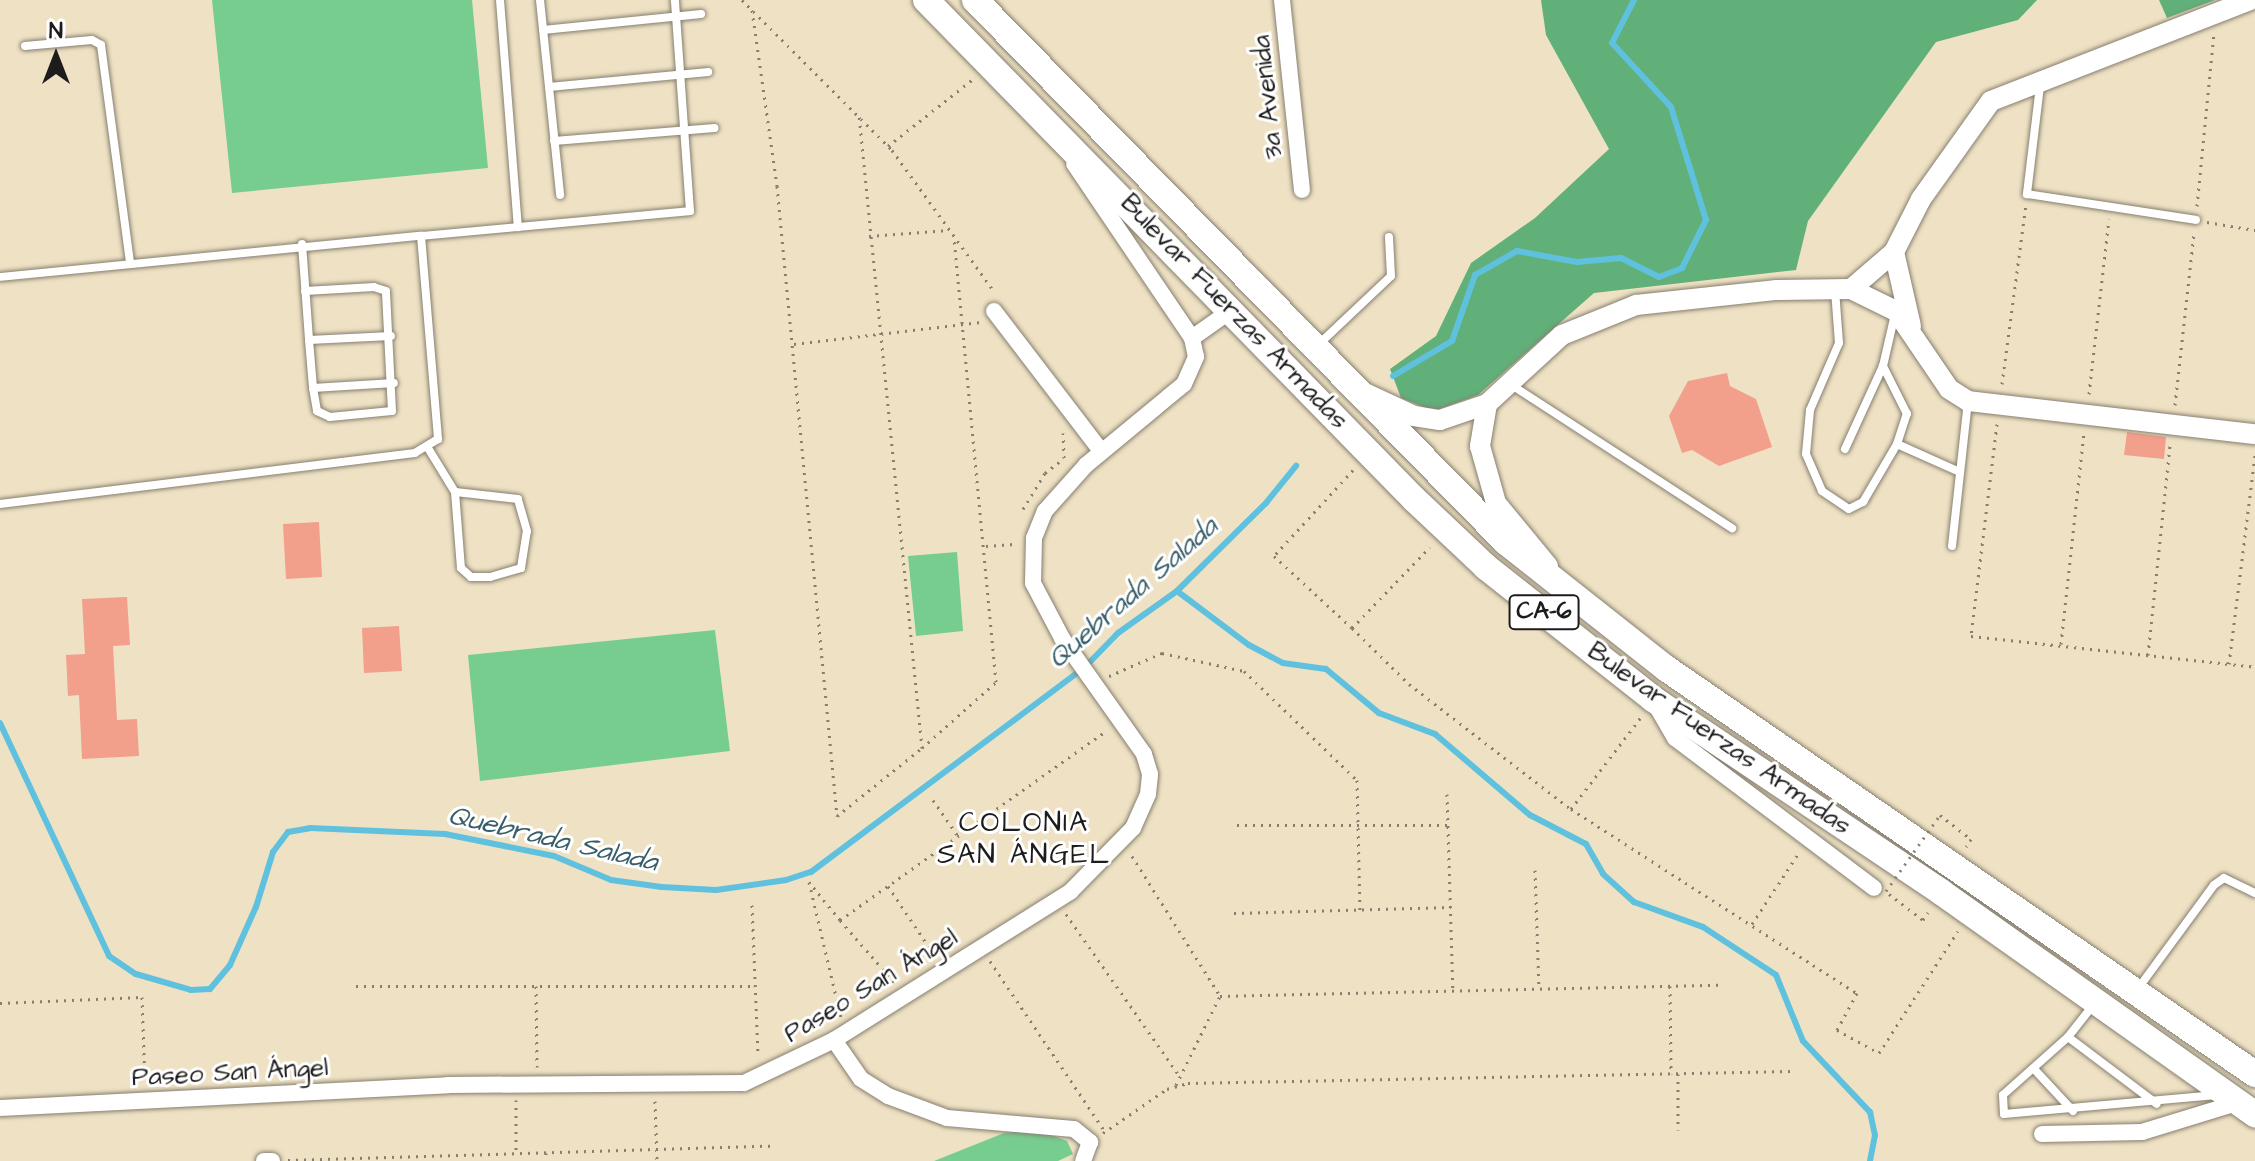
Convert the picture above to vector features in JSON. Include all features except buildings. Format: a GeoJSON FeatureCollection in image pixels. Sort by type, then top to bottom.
{"type":"FeatureCollection","features":[{"type":"Feature","properties":{"kind":"highway","name":"Bulevar Fuerzas Armadas"},"geometry":{"type":"LineString","coordinates":[[926,0],[1447,530],[1653,699],[1970,912],[2241,1103]]}},
{"type":"Feature","properties":{"kind":"highway","name":"Bulevar Fuerzas Armadas"},"geometry":{"type":"LineString","coordinates":[[975,0],[1506,542],[1667,669],[2255,1074]]}},
{"type":"Feature","properties":{"kind":"street","name":"3a Avenida"},"geometry":{"type":"LineString","coordinates":[[1282,0],[1302,190]]}},
{"type":"Feature","properties":{"kind":"street"},"geometry":{"type":"LineString","coordinates":[[1843,289],[1894,252],[1921,199],[1979,113],[1991,101],[2250,0]]}},
{"type":"Feature","properties":{"kind":"street"},"geometry":{"type":"LineString","coordinates":[[1043,117],[1192,338],[1233,309]]}},
{"type":"Feature","properties":{"kind":"street"},"geometry":{"type":"LineString","coordinates":[[1894,252],[1912,330]]}},
{"type":"Feature","properties":{"kind":"street"},"geometry":{"type":"LineString","coordinates":[[1354,388],[1430,420],[1487,404],[1562,335],[1636,305],[1843,289],[1896,311],[1912,330],[1949,389],[1968,401],[2255,434]]}},
{"type":"Feature","properties":{"kind":"street"},"geometry":{"type":"LineString","coordinates":[[993,316],[1101,451]]}},
{"type":"Feature","properties":{"kind":"street","name":"Paseo San Ángel"},"geometry":{"type":"LineString","coordinates":[[0,1108],[515,1085],[654,1084],[759,1079],[839,1037],[1057,901],[1123,841],[1148,794],[1150,774],[1120,717],[1062,638],[1033,583],[1034,542],[1045,511],[1101,451],[1184,384],[1196,357],[1192,338]]}},
{"type":"Feature","properties":{"kind":"street"},"geometry":{"type":"LineString","coordinates":[[1487,404],[1480,446],[1496,503],[1573,595]]}},
{"type":"Feature","properties":{"kind":"street"},"geometry":{"type":"LineString","coordinates":[[1653,699],[1675,738],[1880,890]]}},
{"type":"Feature","properties":{"kind":"street"},"geometry":{"type":"LineString","coordinates":[[839,1037],[861,1079],[913,1107],[994,1124],[1057,1125],[1074,1129],[1090,1142],[1083,1161]]}},
{"type":"Feature","properties":{"kind":"street"},"geometry":{"type":"LineString","coordinates":[[2042,1134],[2142,1132],[2241,1103]]}},
{"type":"Feature","properties":{"kind":"street"},"geometry":{"type":"LineString","coordinates":[[264,1161],[272,1161]]}},
{"type":"Feature","properties":{"kind":"lane"},"geometry":{"type":"LineString","coordinates":[[500,0],[518,227]]}},
{"type":"Feature","properties":{"kind":"lane"},"geometry":{"type":"LineString","coordinates":[[540,0],[560,195]]}},
{"type":"Feature","properties":{"kind":"lane"},"geometry":{"type":"LineString","coordinates":[[0,277],[302,244],[685,214],[693,206],[675,0]]}},
{"type":"Feature","properties":{"kind":"lane"},"geometry":{"type":"LineString","coordinates":[[543,30],[701,14]]}},
{"type":"Feature","properties":{"kind":"lane"},"geometry":{"type":"LineString","coordinates":[[25,46],[92,40],[101,45],[130,263]]}},
{"type":"Feature","properties":{"kind":"lane"},"geometry":{"type":"LineString","coordinates":[[549,87],[708,72]]}},
{"type":"Feature","properties":{"kind":"lane"},"geometry":{"type":"LineString","coordinates":[[2040,81],[2027,194],[2196,220]]}},
{"type":"Feature","properties":{"kind":"lane"},"geometry":{"type":"LineString","coordinates":[[554,141],[714,128]]}},
{"type":"Feature","properties":{"kind":"lane"},"geometry":{"type":"LineString","coordinates":[[0,504],[428,448],[438,439],[421,236]]}},
{"type":"Feature","properties":{"kind":"lane"},"geometry":{"type":"LineString","coordinates":[[1315,348],[1391,276],[1389,237]]}},
{"type":"Feature","properties":{"kind":"lane"},"geometry":{"type":"LineString","coordinates":[[302,244],[305,291],[313,388],[317,411],[323,415],[388,413],[395,407],[386,291],[374,287],[305,291]]}},
{"type":"Feature","properties":{"kind":"lane"},"geometry":{"type":"LineString","coordinates":[[1843,289],[1839,343],[1810,410],[1806,454],[1822,491],[1849,509],[1863,502],[1897,444],[1907,414],[1883,366]]}},
{"type":"Feature","properties":{"kind":"lane"},"geometry":{"type":"LineString","coordinates":[[1845,449],[1883,366],[1896,311]]}},
{"type":"Feature","properties":{"kind":"lane"},"geometry":{"type":"LineString","coordinates":[[309,340],[391,336]]}},
{"type":"Feature","properties":{"kind":"lane"},"geometry":{"type":"LineString","coordinates":[[313,388],[394,383]]}},
{"type":"Feature","properties":{"kind":"lane"},"geometry":{"type":"LineString","coordinates":[[1509,384],[1732,528]]}},
{"type":"Feature","properties":{"kind":"lane"},"geometry":{"type":"LineString","coordinates":[[1952,546],[1968,401]]}},
{"type":"Feature","properties":{"kind":"lane"},"geometry":{"type":"LineString","coordinates":[[1897,444],[1960,472]]}},
{"type":"Feature","properties":{"kind":"lane"},"geometry":{"type":"LineString","coordinates":[[428,448],[455,492],[461,568],[471,577],[490,577],[521,568],[527,531],[518,499],[455,492]]}},
{"type":"Feature","properties":{"kind":"lane"},"geometry":{"type":"LineString","coordinates":[[2136,990],[2214,885],[2224,878],[2255,893]]}},
{"type":"Feature","properties":{"kind":"lane"},"geometry":{"type":"LineString","coordinates":[[2096,1000],[2068,1037],[2035,1070],[2000,1098],[2004,1114],[2157,1104],[2241,1103]]}},
{"type":"Feature","properties":{"kind":"lane"},"geometry":{"type":"LineString","coordinates":[[2068,1037],[2157,1104]]}},
{"type":"Feature","properties":{"kind":"lane"},"geometry":{"type":"LineString","coordinates":[[2035,1070],[2073,1111]]}},
{"type":"Feature","properties":{"kind":"path"},"geometry":{"type":"LineString","coordinates":[[742,0],[859,115],[888,146],[950,230],[965,323],[996,682],[922,748],[837,816],[794,344],[752,10]]}},
{"type":"Feature","properties":{"kind":"path"},"geometry":{"type":"LineString","coordinates":[[888,146],[991,64]]}},
{"type":"Feature","properties":{"kind":"path"},"geometry":{"type":"LineString","coordinates":[[859,115],[878,334],[922,748]]}},
{"type":"Feature","properties":{"kind":"path"},"geometry":{"type":"LineString","coordinates":[[2027,194],[1971,636],[2255,667]]}},
{"type":"Feature","properties":{"kind":"path"},"geometry":{"type":"LineString","coordinates":[[2061,646],[2110,207]]}},
{"type":"Feature","properties":{"kind":"path"},"geometry":{"type":"LineString","coordinates":[[2196,220],[2255,230]]}},
{"type":"Feature","properties":{"kind":"path"},"geometry":{"type":"LineString","coordinates":[[869,236],[950,230]]}},
{"type":"Feature","properties":{"kind":"path"},"geometry":{"type":"LineString","coordinates":[[794,344],[965,323],[993,316]]}},
{"type":"Feature","properties":{"kind":"path"},"geometry":{"type":"LineString","coordinates":[[1023,509],[1045,473],[1064,458],[1062,422]]}},
{"type":"Feature","properties":{"kind":"path"},"geometry":{"type":"LineString","coordinates":[[2148,655],[2172,425]]}},
{"type":"Feature","properties":{"kind":"path"},"geometry":{"type":"LineString","coordinates":[[1369,453],[1274,556],[1409,684],[1571,809],[1857,993],[1837,1030],[1879,1053],[1970,912]]}},
{"type":"Feature","properties":{"kind":"path"},"geometry":{"type":"LineString","coordinates":[[2229,664],[2255,454]]}},
{"type":"Feature","properties":{"kind":"path"},"geometry":{"type":"LineString","coordinates":[[1352,628],[1447,530]]}},
{"type":"Feature","properties":{"kind":"path"},"geometry":{"type":"LineString","coordinates":[[986,546],[1034,542]]}},
{"type":"Feature","properties":{"kind":"path"},"geometry":{"type":"LineString","coordinates":[[1096,684],[1111,673],[1162,653],[1244,671],[1357,780],[1360,910]]}},
{"type":"Feature","properties":{"kind":"path"},"geometry":{"type":"LineString","coordinates":[[1571,809],[1653,699]]}},
{"type":"Feature","properties":{"kind":"path"},"geometry":{"type":"LineString","coordinates":[[840,920],[1120,717]]}},
{"type":"Feature","properties":{"kind":"path"},"geometry":{"type":"LineString","coordinates":[[1447,794],[1453,991]]}},
{"type":"Feature","properties":{"kind":"path"},"geometry":{"type":"LineString","coordinates":[[933,800],[958,836]]}},
{"type":"Feature","properties":{"kind":"path"},"geometry":{"type":"LineString","coordinates":[[1923,920],[1880,890],[1940,815],[1971,839]]}},
{"type":"Feature","properties":{"kind":"path"},"geometry":{"type":"LineString","coordinates":[[1237,825],[1448,825]]}},
{"type":"Feature","properties":{"kind":"path"},"geometry":{"type":"LineString","coordinates":[[1752,925],[1808,839]]}},
{"type":"Feature","properties":{"kind":"path"},"geometry":{"type":"LineString","coordinates":[[1123,841],[1220,996]]}},
{"type":"Feature","properties":{"kind":"path"},"geometry":{"type":"LineString","coordinates":[[1535,870],[1539,989]]}},
{"type":"Feature","properties":{"kind":"path"},"geometry":{"type":"LineString","coordinates":[[839,1037],[809,882],[905,995]]}},
{"type":"Feature","properties":{"kind":"path"},"geometry":{"type":"LineString","coordinates":[[888,886],[944,969]]}},
{"type":"Feature","properties":{"kind":"path"},"geometry":{"type":"LineString","coordinates":[[1057,901],[1180,1077]]}},
{"type":"Feature","properties":{"kind":"path"},"geometry":{"type":"LineString","coordinates":[[752,905],[759,1079]]}},
{"type":"Feature","properties":{"kind":"path"},"geometry":{"type":"LineString","coordinates":[[1234,913],[1451,907]]}},
{"type":"Feature","properties":{"kind":"path"},"geometry":{"type":"LineString","coordinates":[[981,948],[1105,1131]]}},
{"type":"Feature","properties":{"kind":"path"},"geometry":{"type":"LineString","coordinates":[[1220,996],[1719,985]]}},
{"type":"Feature","properties":{"kind":"path"},"geometry":{"type":"LineString","coordinates":[[356,986],[755,986]]}},
{"type":"Feature","properties":{"kind":"path"},"geometry":{"type":"LineString","coordinates":[[536,986],[537,1085]]}},
{"type":"Feature","properties":{"kind":"path"},"geometry":{"type":"LineString","coordinates":[[1670,986],[1671,1074]]}},
{"type":"Feature","properties":{"kind":"path"},"geometry":{"type":"LineString","coordinates":[[1175,1087],[1220,996]]}},
{"type":"Feature","properties":{"kind":"path"},"geometry":{"type":"LineString","coordinates":[[0,1003],[142,997],[145,1101]]}},
{"type":"Feature","properties":{"kind":"path"},"geometry":{"type":"LineString","coordinates":[[1090,1142],[1175,1087],[1794,1071]]}},
{"type":"Feature","properties":{"kind":"path"},"geometry":{"type":"LineString","coordinates":[[1678,1074],[1678,1130]]}},
{"type":"Feature","properties":{"kind":"path"},"geometry":{"type":"LineString","coordinates":[[654,1084],[657,1161]]}},
{"type":"Feature","properties":{"kind":"path"},"geometry":{"type":"LineString","coordinates":[[515,1085],[516,1153]]}},
{"type":"Feature","properties":{"kind":"path"},"geometry":{"type":"LineString","coordinates":[[272,1161],[772,1146]]}},
{"type":"Feature","properties":{"kind":"path"},"geometry":{"type":"LineString","coordinates":[[546,1153],[546,1161]]}},
{"type":"Feature","properties":{"kind":"path"},"geometry":{"type":"LineString","coordinates":[[456,1155],[456,1161]]}},
{"type":"Feature","properties":{"kind":"green space"},"geometry":{"type":"Polygon","coordinates":[[[212,0],[472,0],[488,168],[232,193],[212,0]]]}},
{"type":"Feature","properties":{"kind":"green space"},"geometry":{"type":"Polygon","coordinates":[[[1541,0],[2037,0],[2018,20],[1936,42],[1808,221],[1796,270],[1594,293],[1478,395],[1434,411],[1401,398],[1390,369],[1436,336],[1471,263],[1535,218],[1609,149],[1546,35],[1541,0]]]}},
{"type":"Feature","properties":{"kind":"green space"},"geometry":{"type":"Polygon","coordinates":[[[2159,0],[2215,0],[2167,18],[2159,0]]]}},
{"type":"Feature","properties":{"kind":"green space"},"geometry":{"type":"Polygon","coordinates":[[[957,552],[963,631],[916,636],[908,556],[957,552]]]}},
{"type":"Feature","properties":{"kind":"green space"},"geometry":{"type":"Polygon","coordinates":[[[715,630],[730,751],[480,781],[468,655],[715,630]]]}},
{"type":"Feature","properties":{"kind":"green space"},"geometry":{"type":"Polygon","coordinates":[[[1038,1130],[1067,1141],[1073,1154],[1058,1161],[934,1161],[1004,1133],[1038,1130]]]}},
{"type":"Feature","properties":{"kind":"waterway","name":"Quebrada Salada"},"geometry":{"type":"LineString","coordinates":[[1393,376],[1452,341],[1475,275],[1517,251],[1577,262],[1621,258],[1659,277],[1682,268],[1706,220],[1671,107],[1612,43],[1634,0]]}},
{"type":"Feature","properties":{"kind":"waterway","name":"Quebrada Salada"},"geometry":{"type":"LineString","coordinates":[[0,723],[109,956],[136,974],[191,990],[210,989],[230,965],[256,907],[273,852],[288,832],[310,828],[445,834],[554,856],[611,880],[662,887],[716,890],[786,880],[811,872],[1086,666],[1118,633],[1177,591],[1266,503],[1296,466]]}},
{"type":"Feature","properties":{"kind":"waterway"},"geometry":{"type":"LineString","coordinates":[[1177,591],[1249,645],[1283,663],[1326,669],[1379,713],[1435,734],[1530,815],[1586,844],[1603,874],[1634,902],[1703,927],[1776,975],[1803,1041],[1870,1112],[1875,1135],[1870,1161]]}},
{"type":"Feature","properties":{"kind":"district","name":"COLONIA SAN ÁNGEL"},"geometry":{"type":"Point","coordinates":[1024,839]}}]}
